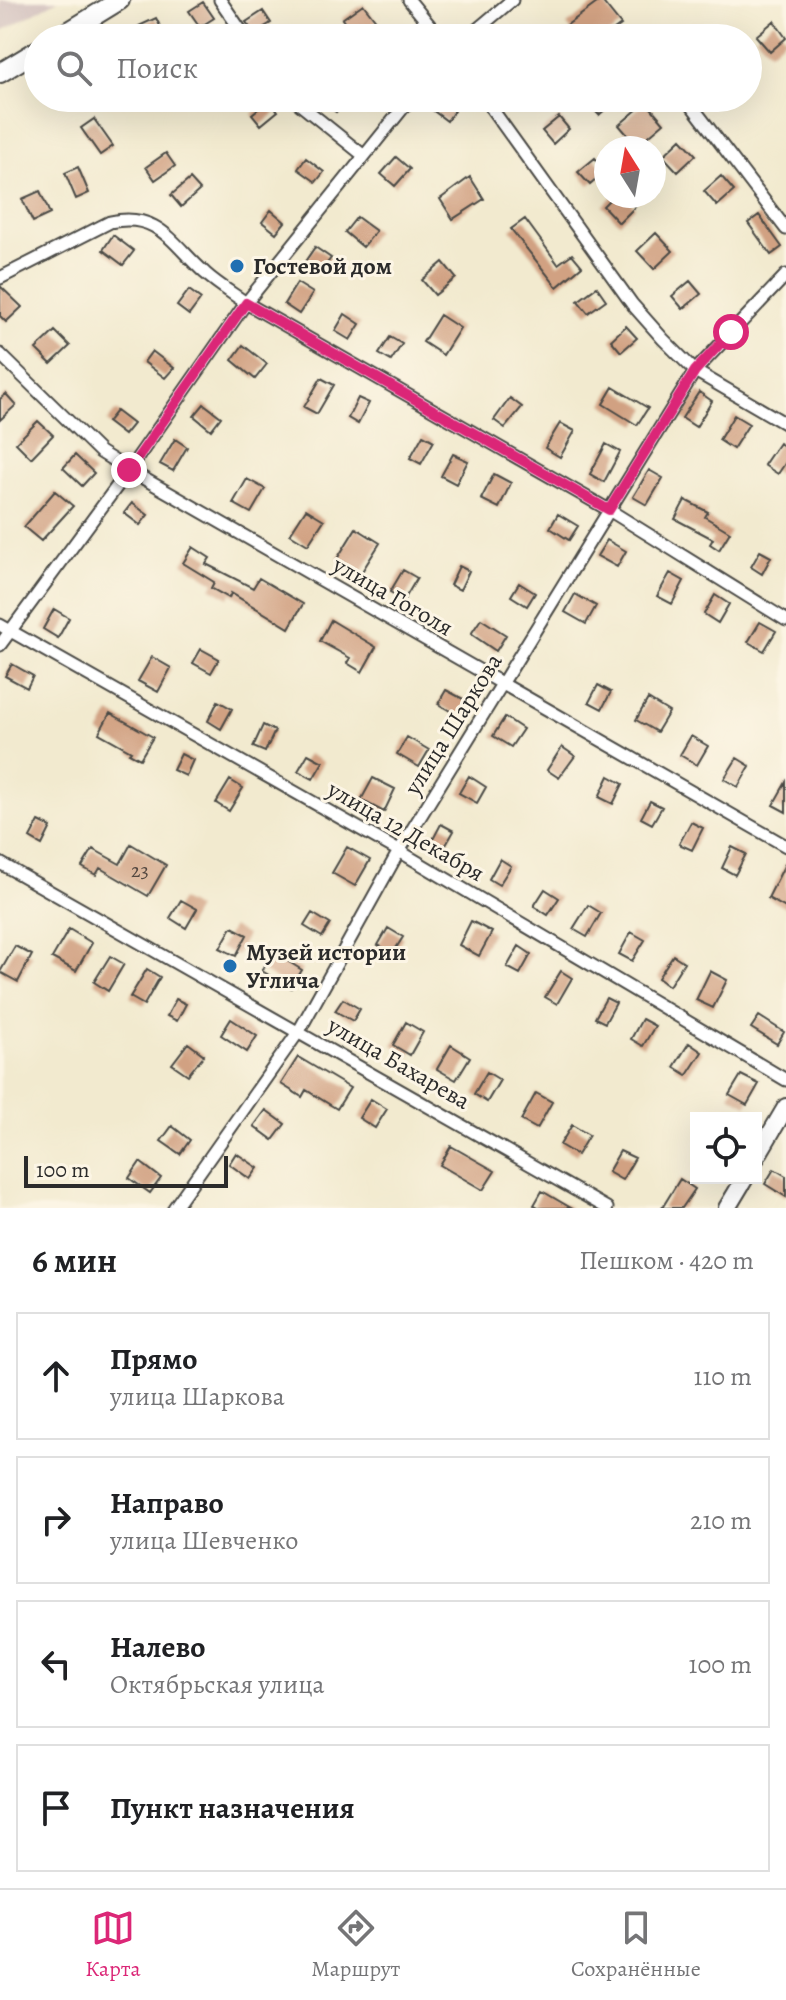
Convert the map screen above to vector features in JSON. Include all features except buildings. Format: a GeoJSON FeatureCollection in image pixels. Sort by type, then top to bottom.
{"type":"FeatureCollection","features":[{"type":"Feature","properties":{"kind":"main road"},"geometry":{"type":"LineString","coordinates":[[81,24],[120,0]]}},
{"type":"Feature","properties":{"kind":"main road"},"geometry":{"type":"LineString","coordinates":[[0,73],[24,58]]}},
{"type":"Feature","properties":{"kind":"main road"},"geometry":{"type":"LineString","coordinates":[[762,1148],[786,1107]]}},
{"type":"Feature","properties":{"kind":"main road"},"geometry":{"type":"LineString","coordinates":[[727,1208],[741,1184]]}},
{"type":"Feature","properties":{"kind":"street"},"geometry":{"type":"LineString","coordinates":[[220,0],[236,24]]}},
{"type":"Feature","properties":{"kind":"street"},"geometry":{"type":"LineString","coordinates":[[409,0],[429,24]]}},
{"type":"Feature","properties":{"kind":"street"},"geometry":{"type":"LineString","coordinates":[[484,24],[512,0]]}},
{"type":"Feature","properties":{"kind":"street"},"geometry":{"type":"LineString","coordinates":[[309,112],[363,155]]}},
{"type":"Feature","properties":{"kind":"street"},"geometry":{"type":"LineString","coordinates":[[0,645],[5,628],[129,470],[246,303],[399,112]]}},
{"type":"Feature","properties":{"kind":"street"},"geometry":{"type":"LineString","coordinates":[[494,112],[632,304],[695,371],[786,424]]}},
{"type":"Feature","properties":{"kind":"street"},"geometry":{"type":"LineString","coordinates":[[697,112],[786,229]]}},
{"type":"Feature","properties":{"kind":"street"},"geometry":{"type":"LineString","coordinates":[[0,278],[95,227],[119,220],[142,220],[157,226],[206,275],[246,303],[609,510],[786,620]]}},
{"type":"Feature","properties":{"kind":"street","name":"улица Шаркова"},"geometry":{"type":"LineString","coordinates":[[174,1208],[299,1031],[399,851],[695,371],[786,275]]}},
{"type":"Feature","properties":{"kind":"street","name":"улица Гоголя"},"geometry":{"type":"LineString","coordinates":[[0,354],[100,452],[786,846]]}},
{"type":"Feature","properties":{"kind":"street","name":"улица 12 Декабря"},"geometry":{"type":"LineString","coordinates":[[5,628],[399,851],[786,1080]]}},
{"type":"Feature","properties":{"kind":"street","name":"улица Бахарева"},"geometry":{"type":"LineString","coordinates":[[0,863],[607,1208]]}},
{"type":"Feature","properties":{"kind":"shaded area"},"geometry":{"type":"Polygon","coordinates":[[[0,0],[58,0],[0,32],[0,0]]]}},
{"type":"Feature","properties":{"kind":"place","name":"Гостевой дом"},"geometry":{"type":"Point","coordinates":[237,266]}},
{"type":"Feature","properties":{"kind":"place","name":"Музей истории Углича"},"geometry":{"type":"Point","coordinates":[230,966]}},
{"type":"Feature","properties":{"kind":"route"},"geometry":{"type":"LineString","coordinates":[[129,470],[246,303],[609,510],[695,371],[731,332]]}}]}
